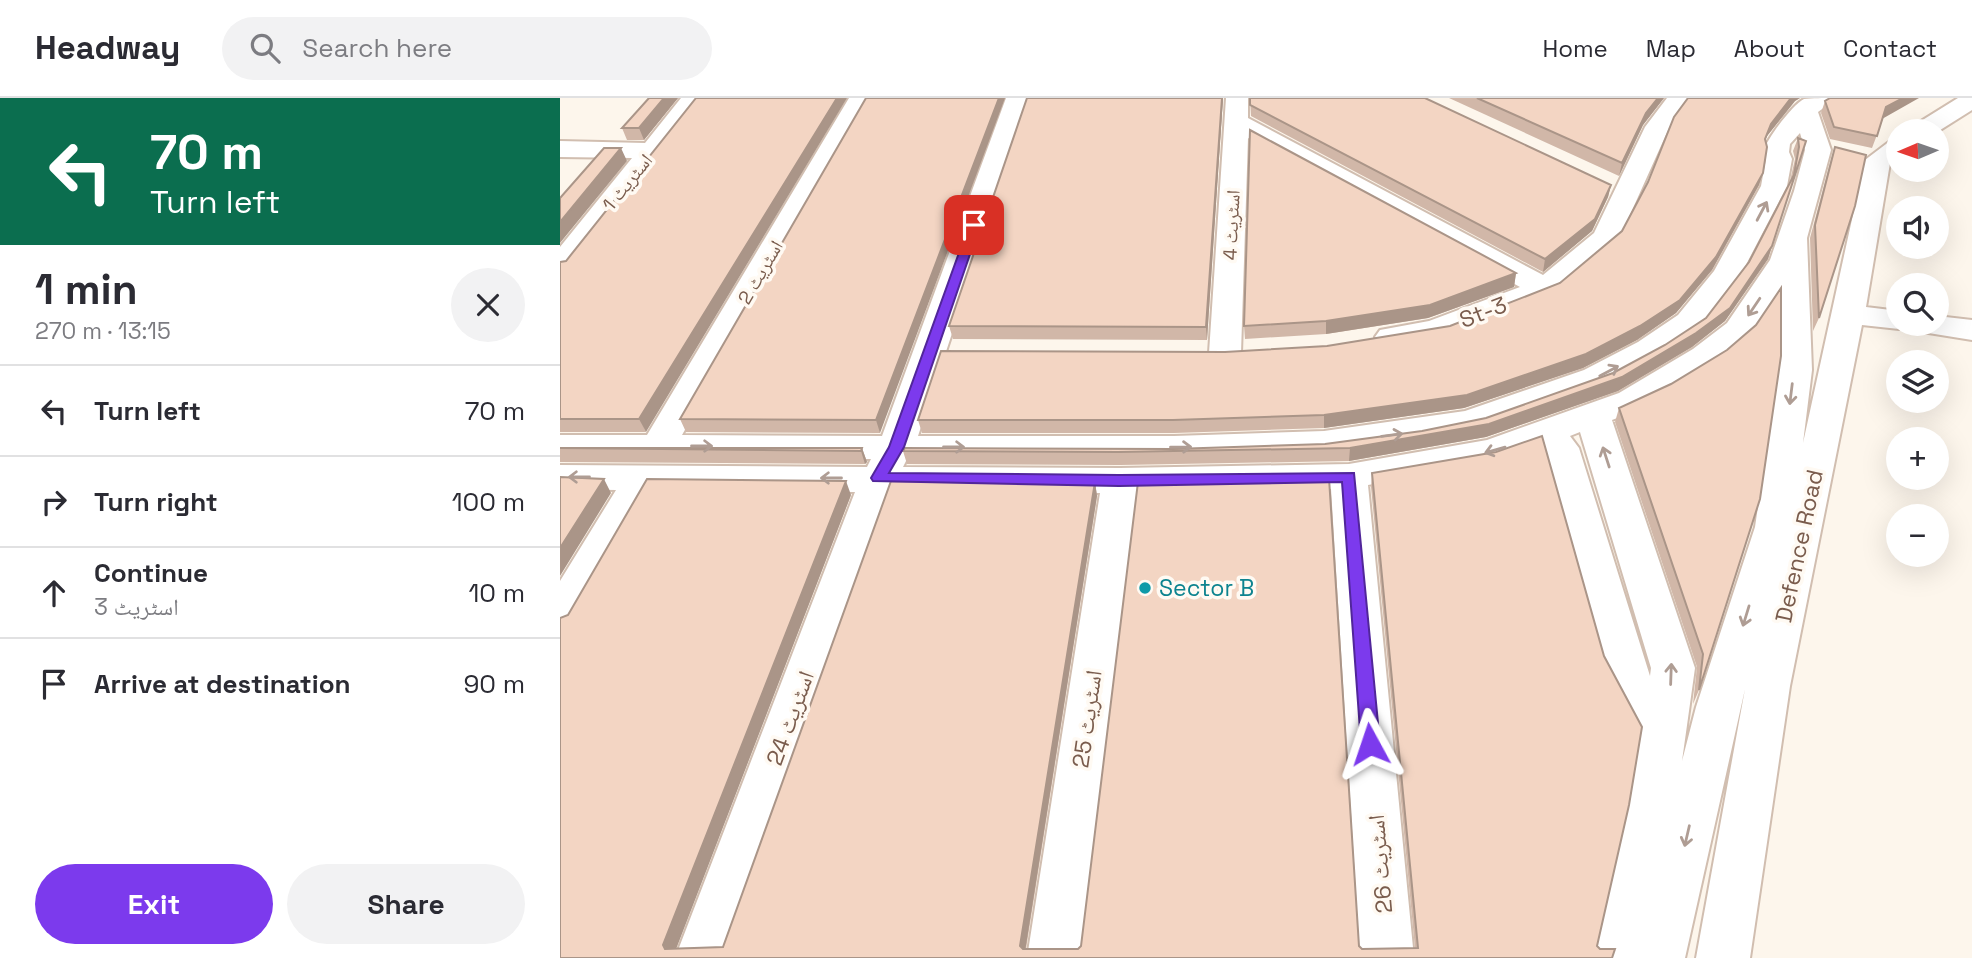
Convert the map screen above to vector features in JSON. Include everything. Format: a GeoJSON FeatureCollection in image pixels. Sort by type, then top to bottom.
{"type":"FeatureCollection","features":[{"type":"Feature","properties":{"kind":"street","name":"اسٹریٹ 1"},"geometry":{"type":"LineString","coordinates":[[564,256],[694,98]]}},
{"type":"Feature","properties":{"kind":"street","name":"اسٹریٹ 2"},"geometry":{"type":"LineString","coordinates":[[560,616],[861,98]]}},
{"type":"Feature","properties":{"kind":"street","name":"اسٹریٹ 24"},"geometry":{"type":"LineString","coordinates":[[702,958],[888,463],[945,352],[1018,98]]}},
{"type":"Feature","properties":{"kind":"street","name":"St-3"},"geometry":{"type":"LineString","coordinates":[[1367,341],[1436,330],[1545,288],[1606,237],[1616,187],[1657,127],[1672,99]]}},
{"type":"Feature","properties":{"kind":"street"},"geometry":{"type":"LineString","coordinates":[[1941,119],[1972,100]]}},
{"type":"Feature","properties":{"kind":"street"},"geometry":{"type":"LineString","coordinates":[[560,447],[650,462],[888,463],[1324,443],[1420,431],[1471,421],[1596,377],[1649,349],[1689,322],[1711,297],[1745,243],[1774,186],[1780,148],[1814,103],[1852,160]]}},
{"type":"Feature","properties":{"kind":"street"},"geometry":{"type":"LineString","coordinates":[[1237,110],[1545,288]]}},
{"type":"Feature","properties":{"kind":"street","name":"اسٹریٹ 4"},"geometry":{"type":"LineString","coordinates":[[1224,352],[1237,110]]}},
{"type":"Feature","properties":{"kind":"street"},"geometry":{"type":"LineString","coordinates":[[1780,148],[1852,160]]}},
{"type":"Feature","properties":{"kind":"street"},"geometry":{"type":"LineString","coordinates":[[560,149],[652,151]]}},
{"type":"Feature","properties":{"kind":"street"},"geometry":{"type":"LineString","coordinates":[[888,463],[1119,481],[1349,476],[1493,451],[1631,401],[1705,356],[1738,330],[1784,260],[1794,228],[1852,160]]}},
{"type":"Feature","properties":{"kind":"street","name":"Defence Road"},"geometry":{"type":"LineString","coordinates":[[1723,958],[1768,685],[1849,314],[1852,160]]}},
{"type":"Feature","properties":{"kind":"street"},"geometry":{"type":"LineString","coordinates":[[1658,958],[1718,707],[1774,527],[1795,370],[1794,228]]}},
{"type":"Feature","properties":{"kind":"street"},"geometry":{"type":"LineString","coordinates":[[1849,314],[1886,318]]}},
{"type":"Feature","properties":{"kind":"street"},"geometry":{"type":"LineString","coordinates":[[1949,327],[1972,330]]}},
{"type":"Feature","properties":{"kind":"street"},"geometry":{"type":"LineString","coordinates":[[1593,416],[1673,668],[1650,818],[1621,958]]}},
{"type":"Feature","properties":{"kind":"street"},"geometry":{"type":"LineString","coordinates":[[1547,432],[1561,448],[1624,669],[1662,740]]}},
{"type":"Feature","properties":{"kind":"street"},"geometry":{"type":"LineString","coordinates":[[560,477],[650,462]]}},
{"type":"Feature","properties":{"kind":"street","name":"اسٹریٹ 26"},"geometry":{"type":"LineString","coordinates":[[1349,476],[1387,958]]}},
{"type":"Feature","properties":{"kind":"street","name":"اسٹریٹ 25"},"geometry":{"type":"LineString","coordinates":[[1054,958],[1119,481]]}},
{"type":"Feature","properties":{"kind":"building"},"geometry":{"type":"Polygon","coordinates":[[[649,98],[664,98],[639,128],[622,128],[649,98]]]}},
{"type":"Feature","properties":{"kind":"building"},"geometry":{"type":"Polygon","coordinates":[[[696,98],[837,98],[639,419],[560,419],[560,262],[566,261],[696,98]]]}},
{"type":"Feature","properties":{"kind":"building"},"geometry":{"type":"Polygon","coordinates":[[[866,98],[999,98],[876,420],[680,419],[866,98]]]}},
{"type":"Feature","properties":{"kind":"building"},"geometry":{"type":"Polygon","coordinates":[[[1027,98],[1222,98],[1206,327],[949,326],[1027,98]]]}},
{"type":"Feature","properties":{"kind":"building"},"geometry":{"type":"Polygon","coordinates":[[[1250,98],[1425,98],[1611,185],[1595,219],[1545,259],[1250,105],[1250,98]]]}},
{"type":"Feature","properties":{"kind":"building"},"geometry":{"type":"Polygon","coordinates":[[[1477,98],[1658,98],[1646,113],[1622,163],[1477,98]]]}},
{"type":"Feature","properties":{"kind":"building"},"geometry":{"type":"Polygon","coordinates":[[[1688,98],[1791,98],[1771,124],[1765,139],[1767,147],[1763,173],[1716,257],[1680,300],[1640,326],[1586,354],[1467,395],[1324,415],[1173,420],[918,420],[941,351],[1225,352],[1327,346],[1450,326],[1560,283],[1622,231],[1648,182],[1674,117],[1688,98]]]}},
{"type":"Feature","properties":{"kind":"building"},"geometry":{"type":"Polygon","coordinates":[[[1830,98],[1903,98],[1886,107],[1877,136],[1834,127],[1825,101],[1830,98]]]}},
{"type":"Feature","properties":{"kind":"building"},"geometry":{"type":"Polygon","coordinates":[[[1250,130],[1516,273],[1430,305],[1326,321],[1244,326],[1250,130]]]}},
{"type":"Feature","properties":{"kind":"building"},"geometry":{"type":"Polygon","coordinates":[[[1798,138],[1806,141],[1772,246],[1730,308],[1696,333],[1622,377],[1489,424],[1350,448],[1118,452],[903,451],[905,448],[1173,449],[1325,444],[1422,431],[1486,418],[1613,373],[1665,345],[1706,318],[1749,262],[1794,175],[1798,138]]]}},
{"type":"Feature","properties":{"kind":"building"},"geometry":{"type":"Polygon","coordinates":[[[1835,147],[1866,155],[1855,206],[1819,318],[1815,225],[1835,147]]]}},
{"type":"Feature","properties":{"kind":"building"},"geometry":{"type":"Polygon","coordinates":[[[604,148],[621,148],[560,222],[560,198],[604,148]]]}},
{"type":"Feature","properties":{"kind":"building"},"geometry":{"type":"Polygon","coordinates":[[[1781,288],[1781,356],[1760,499],[1699,690],[1703,654],[1619,408],[1671,384],[1727,350],[1756,325],[1781,288]]]}},
{"type":"Feature","properties":{"kind":"building"},"geometry":{"type":"Polygon","coordinates":[[[1542,436],[1604,656],[1642,727],[1629,805],[1597,946],[1600,949],[1615,949],[1612,958],[560,958],[560,618],[568,615],[647,479],[846,481],[663,945],[665,949],[723,947],[891,481],[1095,482],[1020,946],[1023,949],[1078,949],[1081,946],[1138,482],[1329,478],[1359,946],[1362,949],[1418,948],[1372,473],[1496,452],[1542,436]]]}},
{"type":"Feature","properties":{"kind":"building"},"geometry":{"type":"Polygon","coordinates":[[[560,448],[862,448],[861,451],[560,448]]]}},
{"type":"Feature","properties":{"kind":"building"},"geometry":{"type":"Polygon","coordinates":[[[560,477],[604,479],[560,548],[560,477]]]}},
{"type":"Feature","properties":{"kind":"place","name":"Sector B"},"geometry":{"type":"Point","coordinates":[1145,588]}},
{"type":"Feature","properties":{"kind":"route"},"geometry":{"type":"LineString","coordinates":[[974,225],[896,447],[879,478],[1119,481],[1349,476],[1370,744]]}}]}
